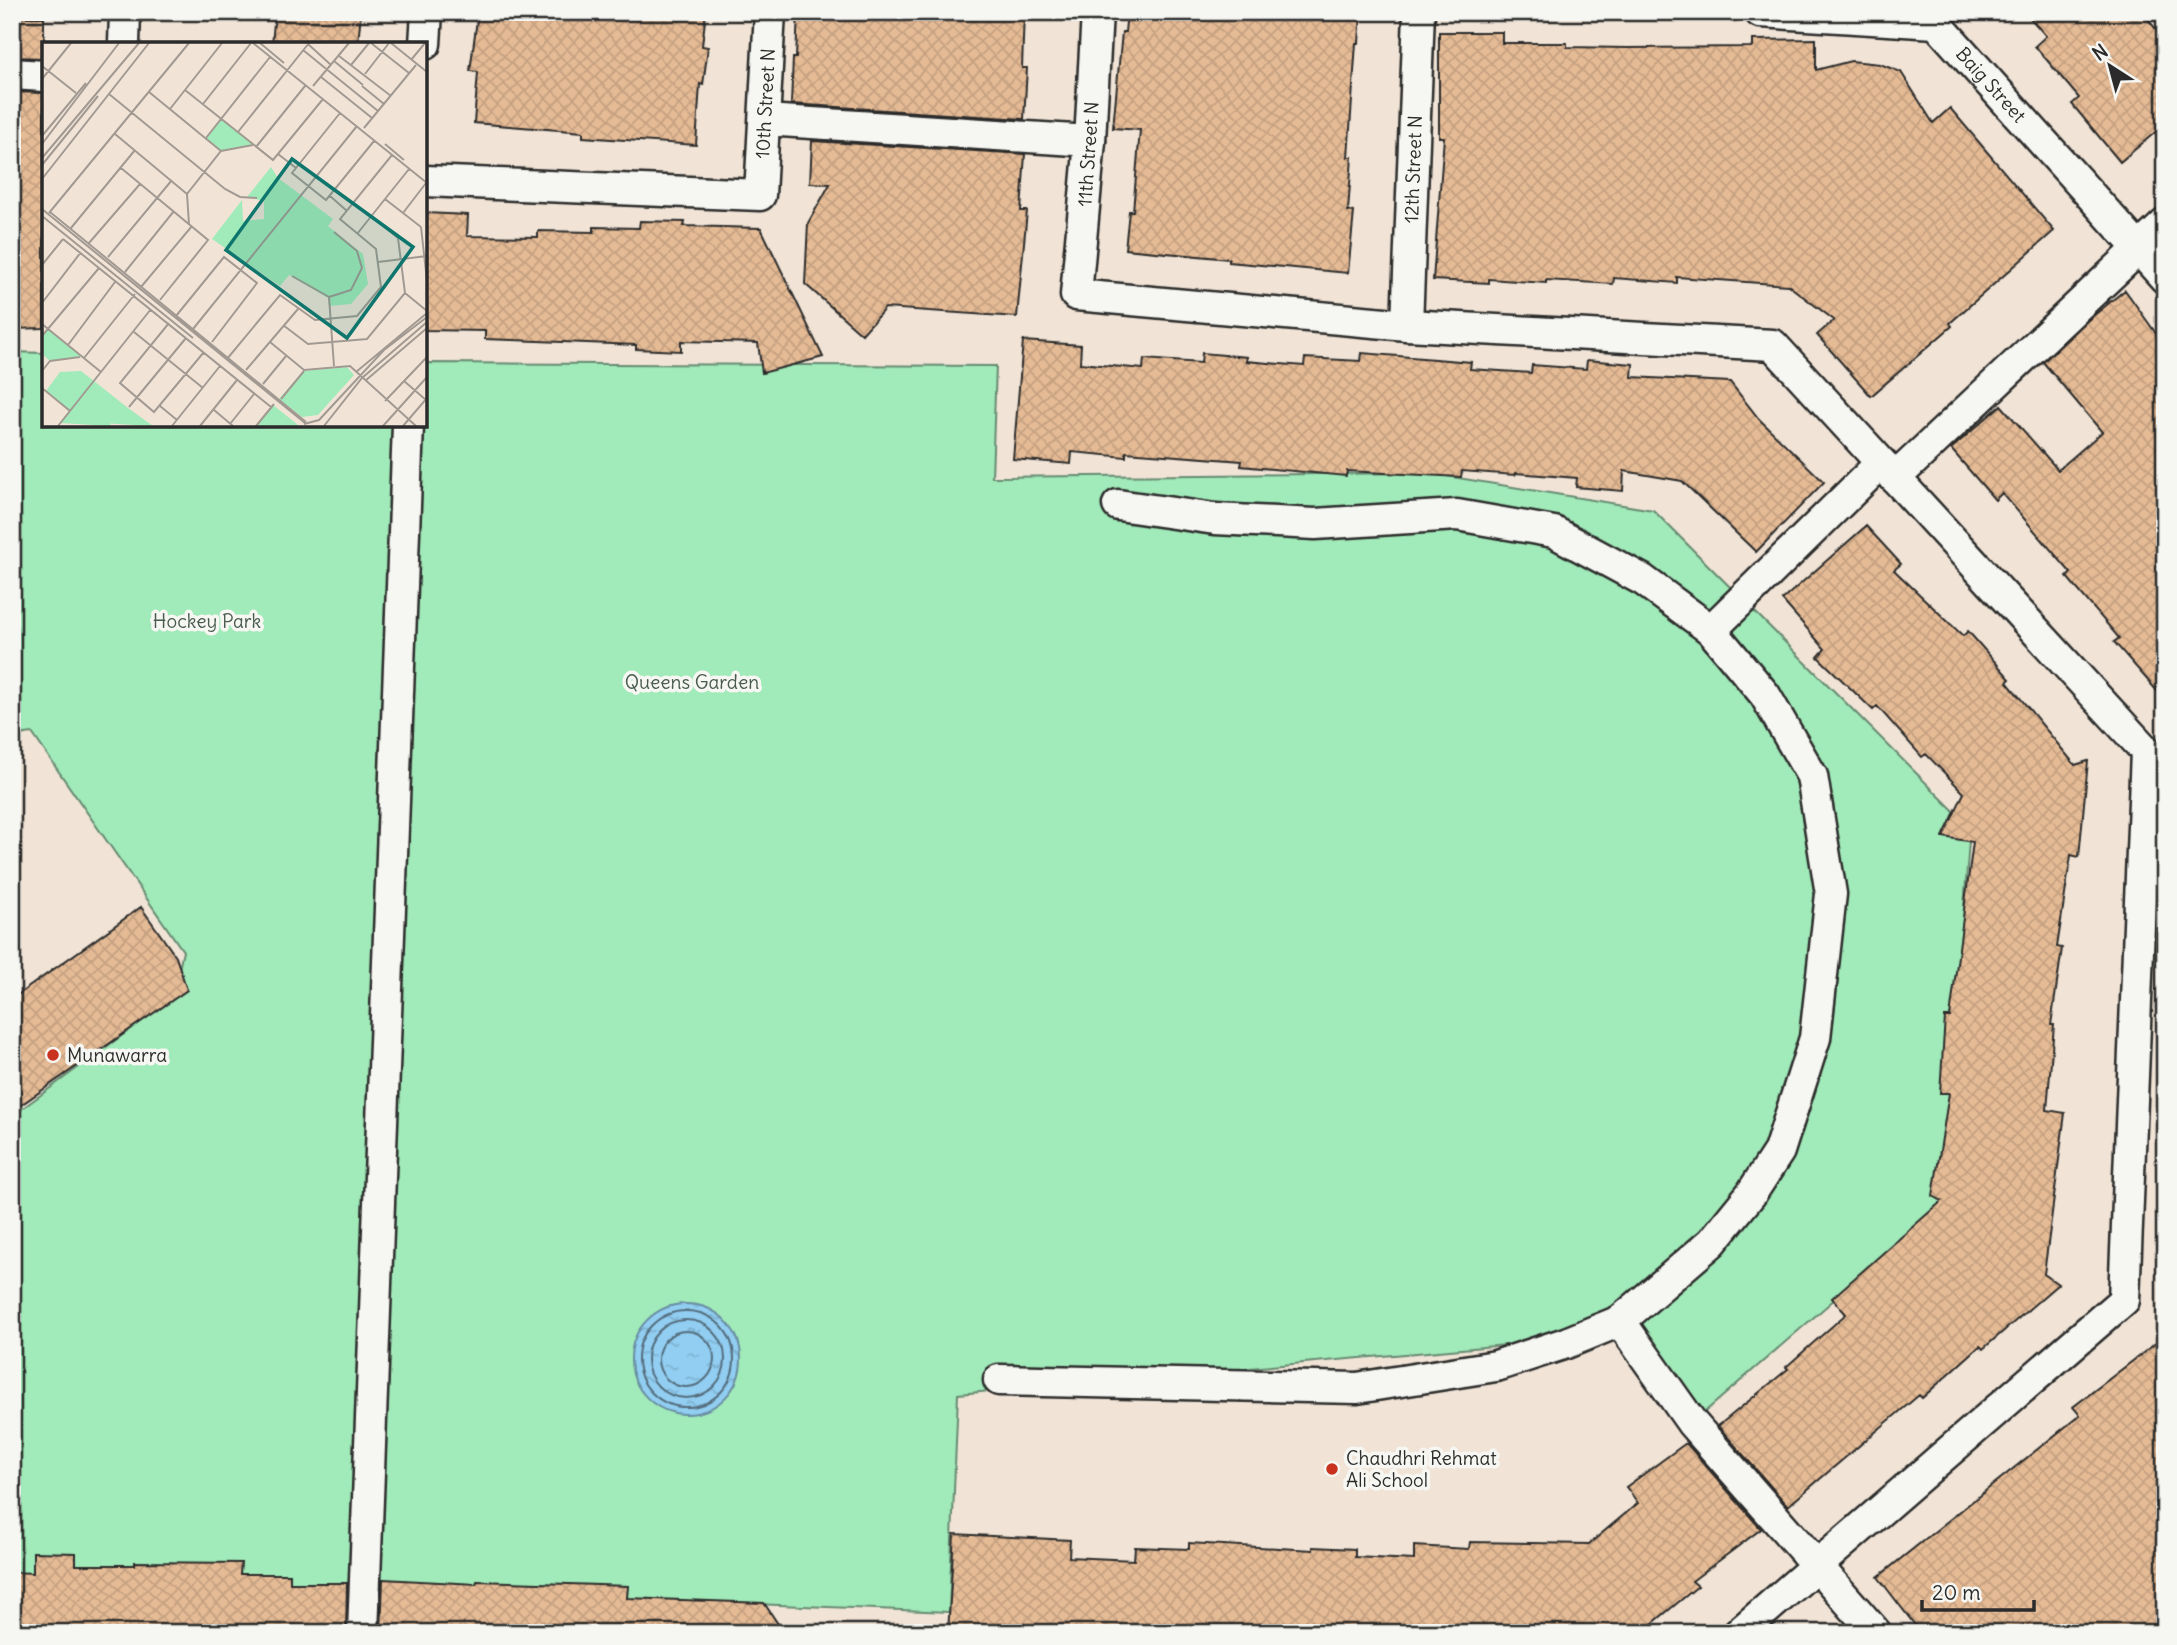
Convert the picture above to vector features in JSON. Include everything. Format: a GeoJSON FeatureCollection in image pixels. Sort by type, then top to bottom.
{"type":"FeatureCollection","features":[{"type":"Feature","properties":{"kind":"street"},"geometry":{"type":"LineString","coordinates":[[124,42],[125,12]]}},
{"type":"Feature","properties":{"kind":"street"},"geometry":{"type":"LineString","coordinates":[[425,42],[427,12]]}},
{"type":"Feature","properties":{"kind":"street","name":"10th Street N"},"geometry":{"type":"LineString","coordinates":[[427,181],[760,195],[770,12]]}},
{"type":"Feature","properties":{"kind":"street","name":"11th Street N"},"geometry":{"type":"LineString","coordinates":[[1097,12],[1090,141],[1076,295],[1407,326]]}},
{"type":"Feature","properties":{"kind":"street","name":"12th Street N"},"geometry":{"type":"LineString","coordinates":[[1407,326],[1419,12]]}},
{"type":"Feature","properties":{"kind":"street","name":"Baig Street"},"geometry":{"type":"LineString","coordinates":[[1760,12],[1936,23],[2165,278]]}},
{"type":"Feature","properties":{"kind":"street"},"geometry":{"type":"LineString","coordinates":[[12,74],[42,76]]}},
{"type":"Feature","properties":{"kind":"street"},"geometry":{"type":"LineString","coordinates":[[765,120],[1090,141]]}},
{"type":"Feature","properties":{"kind":"street"},"geometry":{"type":"LineString","coordinates":[[1711,630],[2165,224]]}},
{"type":"Feature","properties":{"kind":"street"},"geometry":{"type":"LineString","coordinates":[[1407,326],[1773,345],[2146,751],[2124,1300],[1739,1633]]}},
{"type":"Feature","properties":{"kind":"street"},"geometry":{"type":"LineString","coordinates":[[363,1633],[408,427]]}},
{"type":"Feature","properties":{"kind":"street"},"geometry":{"type":"LineString","coordinates":[[999,1380],[1357,1388],[1496,1366],[1566,1343],[1620,1321],[1712,1242],[1751,1194],[1779,1150],[1815,1038],[1830,894],[1812,776],[1765,695],[1711,630],[1643,580],[1553,532],[1457,515],[1315,524],[1215,519],[1118,505]]}},
{"type":"Feature","properties":{"kind":"street"},"geometry":{"type":"LineString","coordinates":[[1620,1321],[1692,1423],[1876,1633]]}},
{"type":"Feature","properties":{"kind":"green space"},"geometry":{"type":"Polygon","coordinates":[[[12,352],[42,353],[42,427],[427,427],[427,363],[996,366],[992,477],[1428,473],[1653,510],[1970,827],[1942,1206],[1692,1423],[1629,1334],[958,1394],[949,1612],[365,1588],[12,1588],[12,1116],[173,998],[183,951],[32,733],[12,736],[12,352]]]}},
{"type":"Feature","properties":{"kind":"water"},"geometry":{"type":"Polygon","coordinates":[[[686,1304],[707,1309],[725,1320],[736,1338],[741,1359],[736,1380],[725,1398],[707,1409],[686,1414],[665,1409],[647,1398],[636,1380],[631,1359],[636,1338],[647,1320],[665,1309],[686,1304]]]}},
{"type":"Feature","properties":{"kind":"building"},"geometry":{"type":"Polygon","coordinates":[[[275,12],[361,12],[358,42],[272,42],[275,12]]]}},
{"type":"Feature","properties":{"kind":"building"},"geometry":{"type":"Polygon","coordinates":[[[478,12],[706,12],[702,46],[708,47],[703,85],[700,84],[696,145],[583,137],[583,132],[474,123],[478,72],[470,71],[478,12]]]}},
{"type":"Feature","properties":{"kind":"building"},"geometry":{"type":"Polygon","coordinates":[[[798,12],[1024,12],[1022,68],[1027,68],[1024,119],[791,104],[798,12]]]}},
{"type":"Feature","properties":{"kind":"building"},"geometry":{"type":"Polygon","coordinates":[[[1127,12],[1361,12],[1359,43],[1356,43],[1348,157],[1352,157],[1348,211],[1354,212],[1348,273],[1125,249],[1129,211],[1133,211],[1140,130],[1113,128],[1122,32],[1125,32],[1127,12]]]}},
{"type":"Feature","properties":{"kind":"building"},"geometry":{"type":"Polygon","coordinates":[[[2025,12],[2142,12],[2165,40],[2165,124],[2120,162],[2072,104],[2079,98],[2035,46],[2046,36],[2025,12]]]}},
{"type":"Feature","properties":{"kind":"building"},"geometry":{"type":"Polygon","coordinates":[[[12,17],[44,17],[42,58],[12,57],[12,17]]]}},
{"type":"Feature","properties":{"kind":"building"},"geometry":{"type":"Polygon","coordinates":[[[1439,32],[1502,32],[1502,43],[1567,43],[1567,47],[1753,47],[1753,40],[1816,39],[1816,70],[1851,61],[1880,64],[1901,72],[1933,123],[1950,108],[2054,231],[1950,323],[1952,326],[1871,396],[1817,335],[1834,320],[1788,285],[1677,277],[1677,283],[1614,278],[1613,284],[1546,280],[1546,283],[1489,279],[1489,283],[1433,280],[1444,137],[1439,137],[1439,32]]]}},
{"type":"Feature","properties":{"kind":"building"},"geometry":{"type":"Polygon","coordinates":[[[12,92],[42,93],[42,328],[12,329],[12,92]]]}},
{"type":"Feature","properties":{"kind":"building"},"geometry":{"type":"Polygon","coordinates":[[[812,141],[1025,154],[1021,211],[1027,211],[1017,317],[885,308],[862,334],[805,284],[808,223],[830,184],[810,183],[812,141]]]}},
{"type":"Feature","properties":{"kind":"building"},"geometry":{"type":"Polygon","coordinates":[[[427,213],[468,215],[467,236],[538,237],[538,231],[594,232],[594,227],[639,228],[640,221],[685,222],[684,226],[761,228],[823,357],[762,373],[758,343],[681,341],[681,351],[636,349],[636,345],[485,339],[485,331],[427,330],[427,213]]]}},
{"type":"Feature","properties":{"kind":"building"},"geometry":{"type":"Polygon","coordinates":[[[2125,290],[2165,346],[2165,700],[2114,642],[2119,638],[2067,577],[2071,573],[2002,493],[1995,500],[1951,449],[2001,405],[2058,470],[2102,432],[2043,362],[2125,290]]]}},
{"type":"Feature","properties":{"kind":"building"},"geometry":{"type":"Polygon","coordinates":[[[1023,341],[1081,345],[1080,363],[1143,369],[1144,359],[1201,363],[1202,353],[1247,357],[1246,361],[1304,366],[1305,358],[1361,361],[1362,353],[1471,362],[1470,369],[1531,373],[1532,365],[1586,369],[1587,360],[1633,364],[1632,377],[1730,382],[1759,419],[1824,482],[1756,552],[1682,481],[1624,471],[1623,491],[1576,487],[1577,478],[1516,473],[1462,471],[1461,477],[1347,471],[1346,476],[1241,466],[1242,461],[1126,452],[1126,457],[1072,452],[1071,464],[1013,459],[1023,341]]]}},
{"type":"Feature","properties":{"kind":"building"},"geometry":{"type":"Polygon","coordinates":[[[1866,526],[1901,564],[1894,570],[1963,636],[1968,631],[2010,679],[2007,682],[2075,765],[2088,761],[2079,857],[2071,855],[2057,947],[2062,948],[2051,1025],[2054,1025],[2047,1110],[2065,1113],[2044,1274],[2058,1284],[1983,1349],[1980,1346],[1922,1398],[1919,1395],[1788,1506],[1718,1426],[1788,1369],[1786,1367],[1846,1314],[1832,1298],[1942,1201],[1933,1196],[1949,1093],[1940,1093],[1945,1017],[1950,1017],[1973,842],[1943,837],[1964,793],[1926,754],[1922,757],[1877,706],[1873,710],[1818,657],[1825,649],[1782,600],[1866,526]]]}},
{"type":"Feature","properties":{"kind":"building","name":"Munawarra"},"geometry":{"type":"Polygon","coordinates":[[[141,907],[176,957],[187,990],[12,1111],[12,999],[141,907]]]}},
{"type":"Feature","properties":{"kind":"building"},"geometry":{"type":"Polygon","coordinates":[[[2165,1336],[2165,1633],[1921,1633],[1878,1577],[2080,1415],[2073,1407],[2165,1336]]]}},
{"type":"Feature","properties":{"kind":"building"},"geometry":{"type":"Polygon","coordinates":[[[1686,1443],[1761,1529],[1692,1581],[1698,1586],[1641,1633],[948,1633],[954,1534],[1070,1540],[1069,1557],[1134,1560],[1135,1547],[1189,1549],[1189,1543],[1313,1550],[1313,1547],[1355,1549],[1355,1557],[1414,1560],[1414,1546],[1469,1549],[1470,1542],[1589,1544],[1638,1503],[1626,1487],[1686,1443]]]}},
{"type":"Feature","properties":{"kind":"building"},"geometry":{"type":"Polygon","coordinates":[[[33,1552],[76,1553],[76,1565],[135,1565],[135,1562],[241,1563],[240,1574],[290,1574],[290,1583],[347,1583],[346,1633],[12,1633],[12,1572],[33,1573],[33,1552]]]}},
{"type":"Feature","properties":{"kind":"building"},"geometry":{"type":"Polygon","coordinates":[[[383,1579],[476,1584],[477,1581],[628,1586],[627,1598],[764,1603],[784,1633],[381,1633],[383,1579]]]}},
{"type":"Feature","properties":{"kind":"place","name":"Munawarra"},"geometry":{"type":"Point","coordinates":[53,1055]}},
{"type":"Feature","properties":{"kind":"place","name":"Chaudhri Rehmat Ali School"},"geometry":{"type":"Point","coordinates":[1332,1469]}},
{"type":"Feature","properties":{"kind":"park label","name":"Hockey Park"},"geometry":{"type":"Point","coordinates":[207,621]}},
{"type":"Feature","properties":{"kind":"park label","name":"Queens Garden"},"geometry":{"type":"Point","coordinates":[692,682]}}]}
